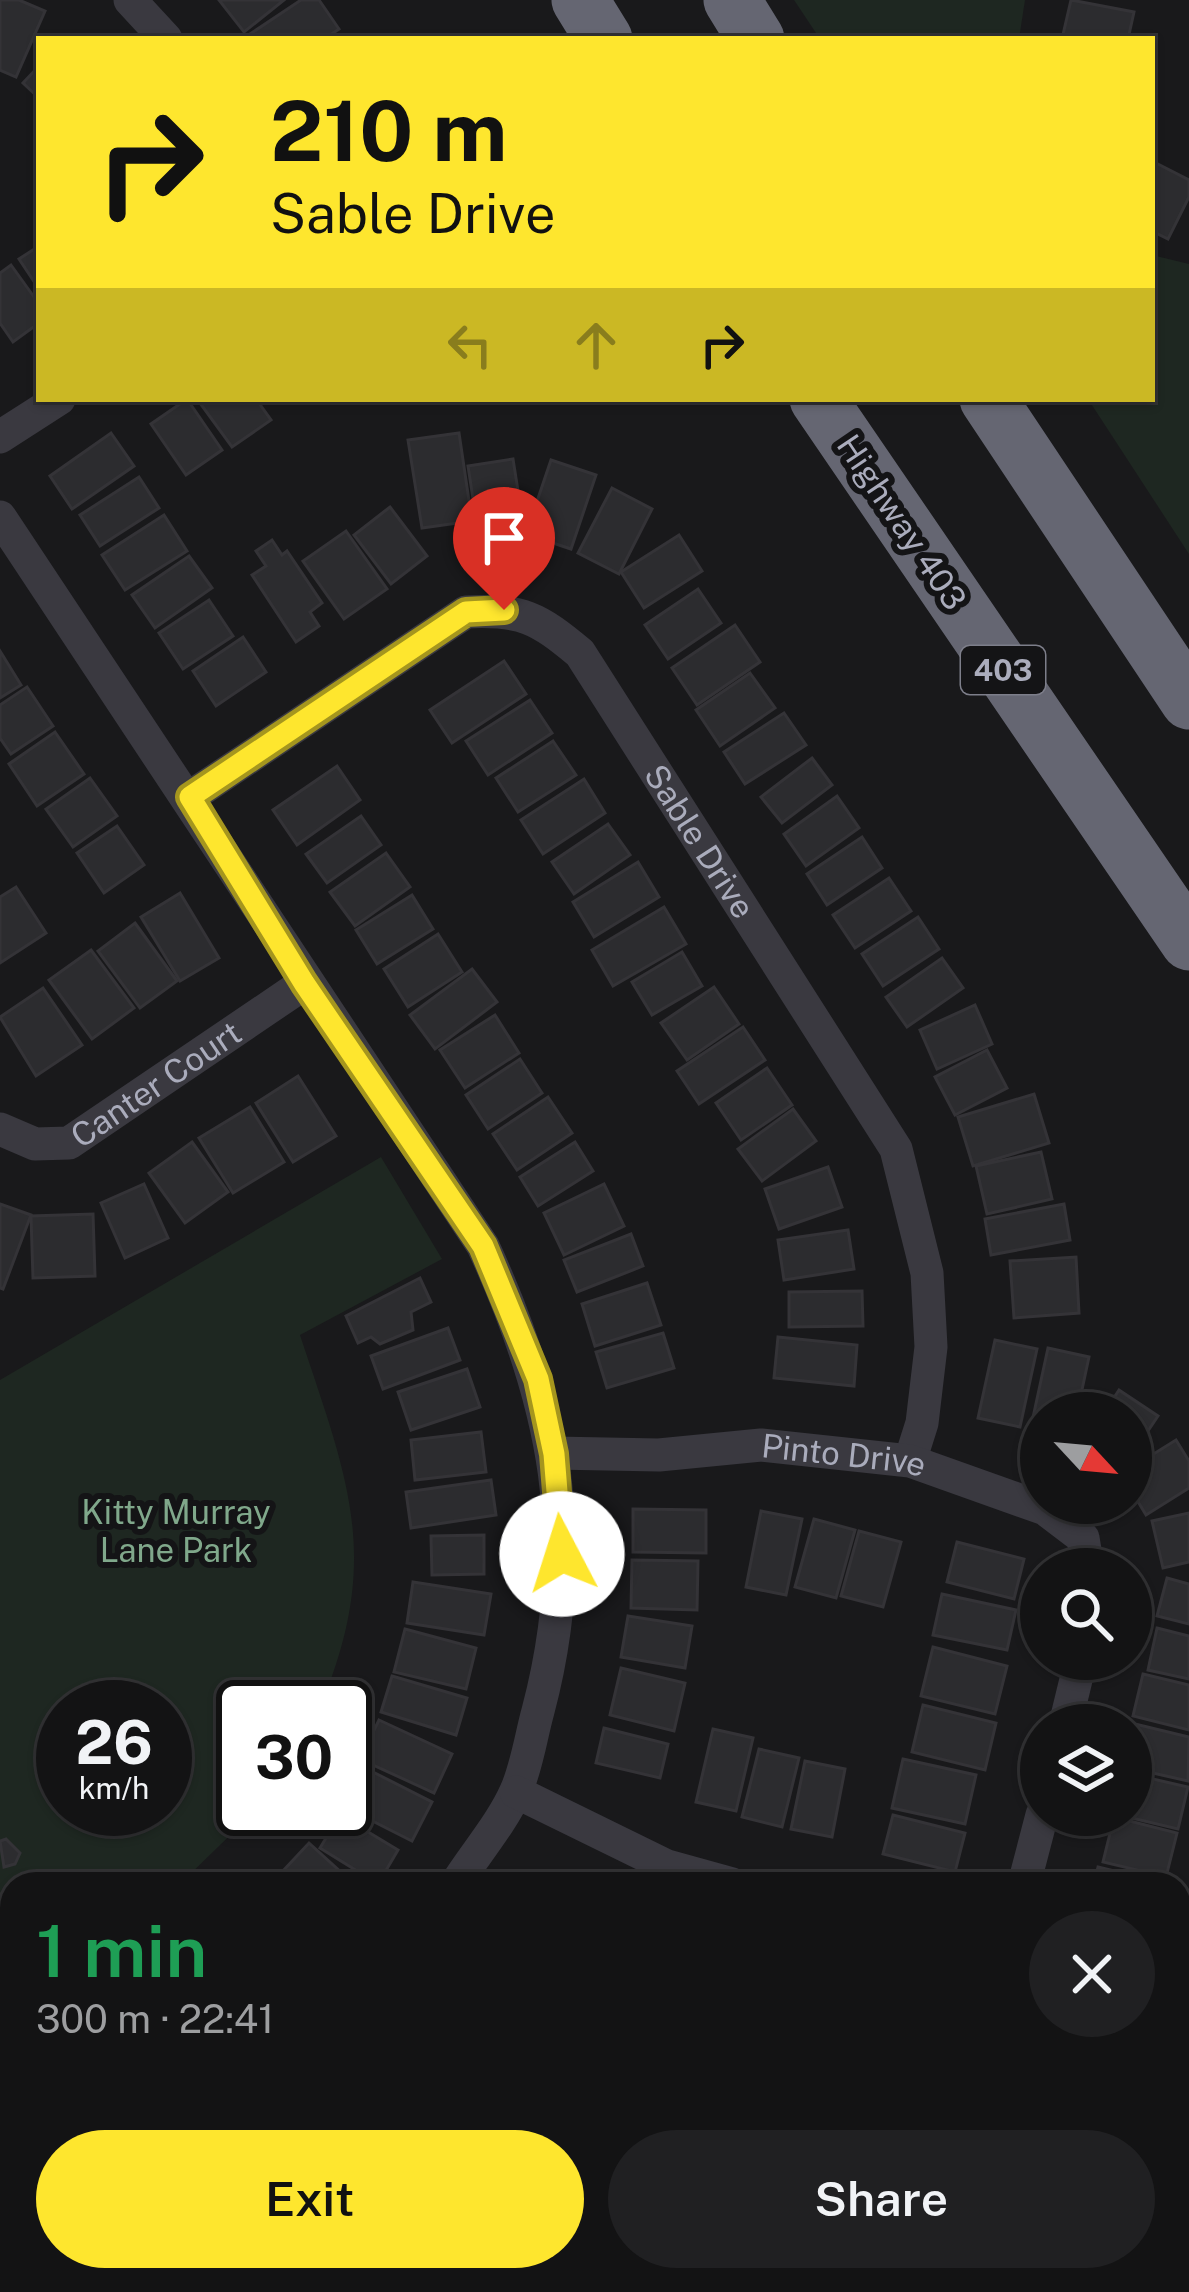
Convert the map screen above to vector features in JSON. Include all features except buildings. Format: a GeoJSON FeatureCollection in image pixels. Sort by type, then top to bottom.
{"type":"FeatureCollection","features":[{"type":"Feature","properties":{"kind":"highway"},"geometry":{"type":"LineString","coordinates":[[580,0],[602,36]]}},
{"type":"Feature","properties":{"kind":"highway"},"geometry":{"type":"LineString","coordinates":[[732,0],[754,36]]}},
{"type":"Feature","properties":{"kind":"highway","name":"Highway 403"},"geometry":{"type":"LineString","coordinates":[[820,402],[1189,942]]}},
{"type":"Feature","properties":{"kind":"highway"},"geometry":{"type":"LineString","coordinates":[[990,402],[1189,701]]}},
{"type":"Feature","properties":{"kind":"street"},"geometry":{"type":"LineString","coordinates":[[130,0],[163,36]]}},
{"type":"Feature","properties":{"kind":"street"},"geometry":{"type":"LineString","coordinates":[[0,437],[53,402]]}},
{"type":"Feature","properties":{"kind":"street"},"geometry":{"type":"LineString","coordinates":[[0,517],[190,797],[304,983],[483,1246],[538,1379],[554,1454],[562,1554],[547,1676],[516,1792],[464,1872]]}},
{"type":"Feature","properties":{"kind":"street","name":"Sable Drive"},"geometry":{"type":"LineString","coordinates":[[190,797],[466,612],[504,610],[540,620],[580,652],[896,1149],[927,1273],[931,1347],[922,1423],[910,1461]]}},
{"type":"Feature","properties":{"kind":"street","name":"Canter Court"},"geometry":{"type":"LineString","coordinates":[[0,1129],[34,1144],[69,1143],[304,983]]}},
{"type":"Feature","properties":{"kind":"street","name":"Pinto Drive"},"geometry":{"type":"LineString","coordinates":[[554,1454],[659,1455],[761,1444],[910,1461],[1045,1509],[1083,1538],[1085,1548]]}},
{"type":"Feature","properties":{"kind":"street"},"geometry":{"type":"LineString","coordinates":[[516,1792],[689,1872]]}},
{"type":"Feature","properties":{"kind":"street"},"geometry":{"type":"LineString","coordinates":[[1027,1872],[1037,1836]]}},
{"type":"Feature","properties":{"kind":"green space"},"geometry":{"type":"Polygon","coordinates":[[[794,0],[1025,0],[1019,36],[818,36],[794,0]]]}},
{"type":"Feature","properties":{"kind":"green space"},"geometry":{"type":"Polygon","coordinates":[[[1155,256],[1189,264],[1189,554],[1090,402],[1155,402],[1155,256]]]}},
{"type":"Feature","properties":{"kind":"green space","name":"Kitty Murray Lane Park"},"geometry":{"type":"Polygon","coordinates":[[[381,1157],[442,1259],[300,1335],[332,1433],[352,1520],[350,1606],[339,1654],[330,1680],[216,1680],[216,1836],[229,1836],[192,1872],[0,1872],[0,1380],[381,1157]]]}},
{"type":"Feature","properties":{"kind":"route"},"geometry":{"type":"LineString","coordinates":[[504,610],[466,612],[190,797],[304,983],[483,1246],[519,1323],[538,1379],[554,1454],[562,1554]]}}]}
